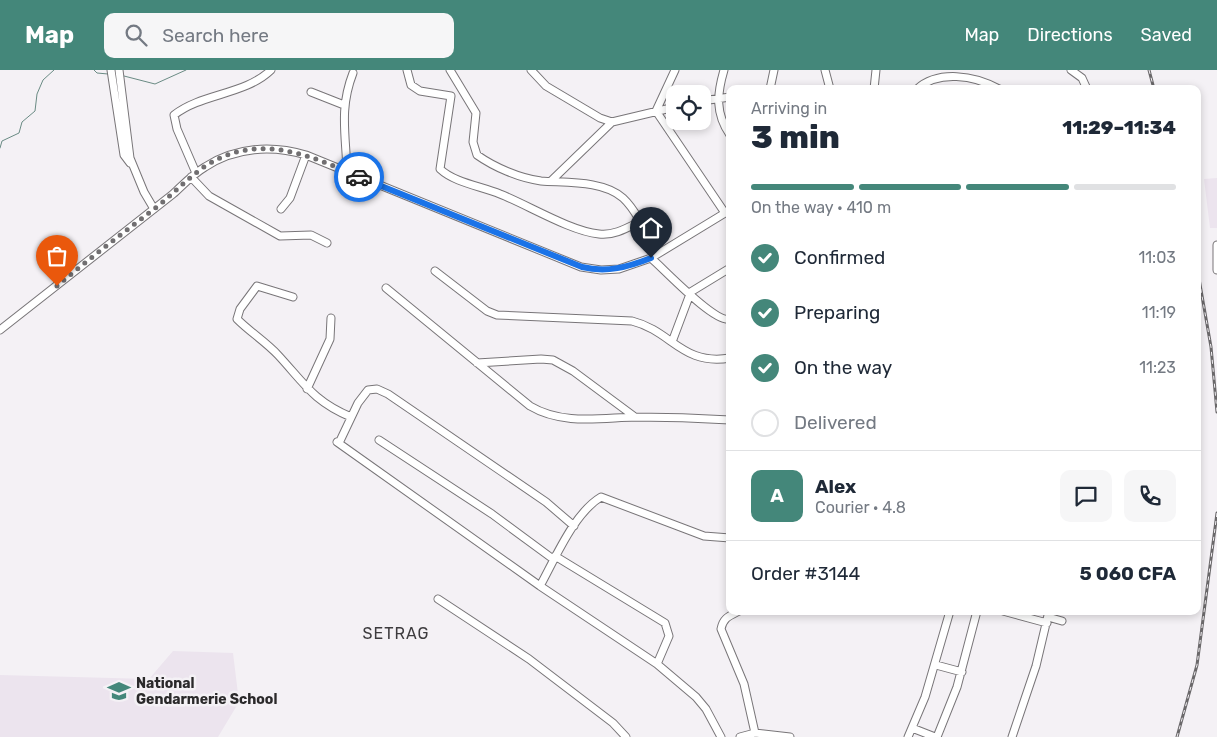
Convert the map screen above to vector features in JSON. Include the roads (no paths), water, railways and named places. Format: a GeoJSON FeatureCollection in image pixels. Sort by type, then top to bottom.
{"type":"FeatureCollection","features":[{"type":"Feature","properties":{"kind":"street"},"geometry":{"type":"LineString","coordinates":[[271,70],[257,80],[190,105],[174,115],[177,129],[194,175],[209,196],[280,236],[311,235],[327,244]]}},
{"type":"Feature","properties":{"kind":"street"},"geometry":{"type":"LineString","coordinates":[[408,70],[411,85],[420,91],[451,96],[440,170],[447,176],[498,193],[597,234],[613,233],[639,222]]}},
{"type":"Feature","properties":{"kind":"street"},"geometry":{"type":"LineString","coordinates":[[450,70],[476,113],[473,142],[477,155],[494,166],[528,178],[582,183],[616,194],[624,199],[639,222],[654,256],[689,293],[721,319],[726,319]]}},
{"type":"Feature","properties":{"kind":"street"},"geometry":{"type":"LineString","coordinates":[[531,70],[546,86],[600,118],[612,122]]}},
{"type":"Feature","properties":{"kind":"street"},"geometry":{"type":"LineString","coordinates":[[656,111],[675,70]]}},
{"type":"Feature","properties":{"kind":"street"},"geometry":{"type":"LineString","coordinates":[[724,70],[718,98],[720,117],[726,128]]}},
{"type":"Feature","properties":{"kind":"street"},"geometry":{"type":"LineString","coordinates":[[771,85],[774,70]]}},
{"type":"Feature","properties":{"kind":"street"},"geometry":{"type":"LineString","coordinates":[[825,70],[829,85]]}},
{"type":"Feature","properties":{"kind":"street"},"geometry":{"type":"LineString","coordinates":[[874,85],[876,70]]}},
{"type":"Feature","properties":{"kind":"street"},"geometry":{"type":"LineString","coordinates":[[1075,71],[1084,85]]}},
{"type":"Feature","properties":{"kind":"street"},"geometry":{"type":"LineString","coordinates":[[347,172],[343,126],[344,105],[353,73]]}},
{"type":"Feature","properties":{"kind":"street"},"geometry":{"type":"LineString","coordinates":[[116,74],[132,164],[147,200],[154,209]]}},
{"type":"Feature","properties":{"kind":"street"},"geometry":{"type":"LineString","coordinates":[[921,85],[928,78],[938,74],[961,74],[989,85]]}},
{"type":"Feature","properties":{"kind":"street"},"geometry":{"type":"LineString","coordinates":[[311,92],[344,105]]}},
{"type":"Feature","properties":{"kind":"street"},"geometry":{"type":"LineString","coordinates":[[711,99],[726,97]]}},
{"type":"Feature","properties":{"kind":"street"},"geometry":{"type":"LineString","coordinates":[[551,181],[612,122],[666,109]]}},
{"type":"Feature","properties":{"kind":"street"},"geometry":{"type":"LineString","coordinates":[[656,111],[726,211]]}},
{"type":"Feature","properties":{"kind":"street"},"geometry":{"type":"LineString","coordinates":[[0,330],[154,209],[194,175],[215,161],[249,150],[276,149],[306,155],[582,267],[601,270],[619,269],[654,256],[726,213]]}},
{"type":"Feature","properties":{"kind":"street"},"geometry":{"type":"LineString","coordinates":[[281,209],[290,198],[306,155]]}},
{"type":"Feature","properties":{"kind":"street"},"geometry":{"type":"LineString","coordinates":[[1217,245],[1217,270]]}},
{"type":"Feature","properties":{"kind":"street"},"geometry":{"type":"LineString","coordinates":[[672,342],[689,293],[726,270]]}},
{"type":"Feature","properties":{"kind":"street"},"geometry":{"type":"LineString","coordinates":[[435,271],[493,314],[632,321],[650,326],[672,342],[698,357],[726,358]]}},
{"type":"Feature","properties":{"kind":"street"},"geometry":{"type":"LineString","coordinates":[[293,297],[257,286],[240,309],[237,319],[278,354],[307,388],[328,405],[351,417]]}},
{"type":"Feature","properties":{"kind":"street"},"geometry":{"type":"LineString","coordinates":[[386,288],[530,406],[547,415],[583,418],[635,417],[726,420]]}},
{"type":"Feature","properties":{"kind":"street"},"geometry":{"type":"LineString","coordinates":[[307,388],[330,339],[331,318]]}},
{"type":"Feature","properties":{"kind":"street"},"geometry":{"type":"LineString","coordinates":[[477,363],[541,359],[558,362],[635,417]]}},
{"type":"Feature","properties":{"kind":"street"},"geometry":{"type":"LineString","coordinates":[[574,526],[546,502],[382,391],[368,390],[358,403],[338,442],[540,586],[657,664],[706,709],[721,737]]}},
{"type":"Feature","properties":{"kind":"street"},"geometry":{"type":"LineString","coordinates":[[379,440],[554,557],[664,623],[669,636],[657,664]]}},
{"type":"Feature","properties":{"kind":"street"},"geometry":{"type":"LineString","coordinates":[[540,586],[554,557],[574,526],[592,504],[604,497],[668,524],[704,536],[726,538]]}},
{"type":"Feature","properties":{"kind":"street"},"geometry":{"type":"LineString","coordinates":[[438,599],[528,659],[613,723],[626,737]]}},
{"type":"Feature","properties":{"kind":"street"},"geometry":{"type":"LineString","coordinates":[[731,615],[722,623],[722,629],[744,684],[755,732]]}},
{"type":"Feature","properties":{"kind":"street"},"geometry":{"type":"LineString","coordinates":[[908,737],[936,665],[949,615]]}},
{"type":"Feature","properties":{"kind":"street"},"geometry":{"type":"LineString","coordinates":[[912,728],[936,737],[962,672],[976,615]]}},
{"type":"Feature","properties":{"kind":"street"},"geometry":{"type":"LineString","coordinates":[[1033,615],[1062,621]]}},
{"type":"Feature","properties":{"kind":"street"},"geometry":{"type":"LineString","coordinates":[[1012,737],[1048,617]]}},
{"type":"Feature","properties":{"kind":"street"},"geometry":{"type":"LineString","coordinates":[[936,665],[962,672]]}},
{"type":"Feature","properties":{"kind":"street"},"geometry":{"type":"LineString","coordinates":[[740,737],[755,732],[790,737]]}},
{"type":"Feature","properties":{"kind":"waterway"},"geometry":{"type":"LineString","coordinates":[[0,148],[2,141],[19,133],[22,122],[35,111],[37,94],[43,80],[54,70]]}},
{"type":"Feature","properties":{"kind":"waterway"},"geometry":{"type":"LineString","coordinates":[[94,70],[97,73],[108,74]]}},
{"type":"Feature","properties":{"kind":"waterway"},"geometry":{"type":"LineString","coordinates":[[124,76],[155,84],[186,70]]}},
{"type":"Feature","properties":{"kind":"railway"},"geometry":{"type":"LineString","coordinates":[[1149,70],[1153,85]]}},
{"type":"Feature","properties":{"kind":"railway"},"geometry":{"type":"LineString","coordinates":[[1201,290],[1211,347],[1217,412]]}},
{"type":"Feature","properties":{"kind":"railway"},"geometry":{"type":"LineString","coordinates":[[1177,737],[1197,665],[1217,513]]}},
{"type":"Feature","properties":{"kind":"place","name":"National Gendarmerie School"},"geometry":{"type":"Point","coordinates":[119,691]}},
{"type":"Feature","properties":{"kind":"district","name":"SETRAG"},"geometry":{"type":"Point","coordinates":[396,633]}}]}
